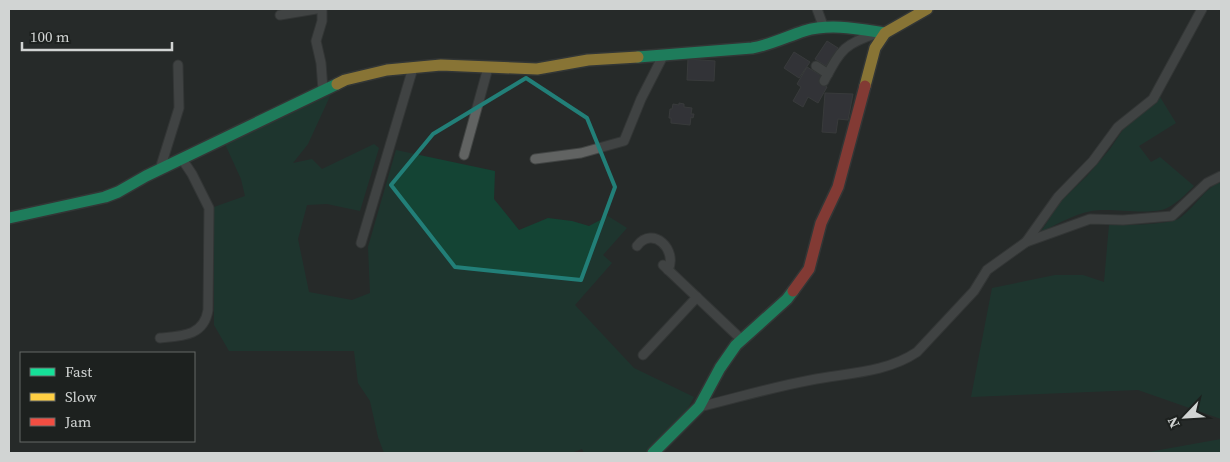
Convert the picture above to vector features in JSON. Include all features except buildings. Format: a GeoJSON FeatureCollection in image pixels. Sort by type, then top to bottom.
{"type":"FeatureCollection","features":[{"type":"Feature","properties":{"kind":"street"},"geometry":{"type":"LineString","coordinates":[[280,16],[316,9]]}},
{"type":"Feature","properties":{"kind":"street"},"geometry":{"type":"LineString","coordinates":[[322,9],[322,21],[316,41],[321,63],[323,90]]}},
{"type":"Feature","properties":{"kind":"street"},"geometry":{"type":"LineString","coordinates":[[817,9],[824,28]]}},
{"type":"Feature","properties":{"kind":"street"},"geometry":{"type":"LineString","coordinates":[[816,66],[826,77],[842,50],[852,42],[882,33],[928,9]]}},
{"type":"Feature","properties":{"kind":"street"},"geometry":{"type":"LineString","coordinates":[[1026,242],[1058,197],[1093,161],[1118,127],[1153,99],[1202,9]]}},
{"type":"Feature","properties":{"kind":"street"},"geometry":{"type":"LineString","coordinates":[[9,218],[105,197],[345,80],[387,70],[468,65],[488,68],[537,68],[588,60],[723,51],[768,45],[805,31],[824,28],[856,28],[882,33]]}},
{"type":"Feature","properties":{"kind":"street"},"geometry":{"type":"LineString","coordinates":[[652,453],[699,407],[720,368],[741,338],[787,299],[808,269],[821,223],[838,187],[871,61],[882,33]]}},
{"type":"Feature","properties":{"kind":"street"},"geometry":{"type":"LineString","coordinates":[[535,159],[581,153],[624,141],[644,93],[663,56]]}},
{"type":"Feature","properties":{"kind":"street"},"geometry":{"type":"LineString","coordinates":[[160,169],[179,108],[178,65]]}},
{"type":"Feature","properties":{"kind":"street"},"geometry":{"type":"LineString","coordinates":[[361,243],[413,68]]}},
{"type":"Feature","properties":{"kind":"street"},"geometry":{"type":"LineString","coordinates":[[464,155],[488,68]]}},
{"type":"Feature","properties":{"kind":"street"},"geometry":{"type":"LineString","coordinates":[[160,338],[192,333],[204,324],[208,310],[209,208],[192,174],[182,159]]}},
{"type":"Feature","properties":{"kind":"street"},"geometry":{"type":"LineString","coordinates":[[699,407],[810,380],[867,371],[909,357],[917,352],[968,298],[988,270],[1026,242],[1090,219],[1123,220],[1172,216],[1207,183],[1221,176]]}},
{"type":"Feature","properties":{"kind":"street"},"geometry":{"type":"LineString","coordinates":[[637,246],[641,240],[648,237],[658,239],[670,252],[671,261],[665,267],[741,338]]}},
{"type":"Feature","properties":{"kind":"street"},"geometry":{"type":"LineString","coordinates":[[643,355],[697,297]]}},
{"type":"Feature","properties":{"kind":"highlighted area"},"geometry":{"type":"Polygon","coordinates":[[[526,78],[587,118],[615,187],[581,280],[455,267],[391,185],[433,134],[526,78]]]}},
{"type":"Feature","properties":{"kind":"green space"},"geometry":{"type":"Polygon","coordinates":[[[331,94],[308,144],[293,163],[312,159],[322,169],[374,144],[379,148],[360,211],[327,204],[307,205],[298,239],[309,292],[352,300],[370,293],[368,247],[396,150],[495,171],[494,199],[519,230],[548,218],[572,221],[589,226],[608,216],[627,228],[603,255],[612,263],[575,305],[634,368],[694,397],[686,412],[645,453],[584,453],[582,449],[571,453],[384,453],[378,437],[370,401],[358,383],[354,351],[229,351],[214,325],[214,207],[245,196],[241,179],[225,144],[331,94]]]}},
{"type":"Feature","properties":{"kind":"green space"},"geometry":{"type":"Polygon","coordinates":[[[1160,97],[1176,123],[1139,146],[1151,162],[1160,157],[1194,186],[1174,204],[1161,210],[1093,211],[1069,218],[1040,233],[1061,201],[1087,176],[1110,149],[1124,128],[1160,97]]]}},
{"type":"Feature","properties":{"kind":"green space"},"geometry":{"type":"Polygon","coordinates":[[[1221,181],[1221,419],[1138,390],[971,397],[992,288],[1055,275],[1083,275],[1104,282],[1109,225],[1146,224],[1175,220],[1186,213],[1209,189],[1221,181]]]}},
{"type":"Feature","properties":{"kind":"green space"},"geometry":{"type":"Polygon","coordinates":[[[1221,439],[1221,453],[1143,453],[1221,439]]]}},
{"type":"Feature","properties":{"kind":"traffic: fast"},"geometry":{"type":"LineString","coordinates":[[638,57],[759,47],[804,31],[824,27],[885,33]]}},
{"type":"Feature","properties":{"kind":"traffic: fast"},"geometry":{"type":"LineString","coordinates":[[9,218],[105,197],[118,192],[146,176],[337,84]]}},
{"type":"Feature","properties":{"kind":"traffic: fast"},"geometry":{"type":"LineString","coordinates":[[653,453],[699,407],[720,368],[736,345],[787,299],[793,291]]}},
{"type":"Feature","properties":{"kind":"traffic: slow"},"geometry":{"type":"LineString","coordinates":[[865,86],[875,48],[885,33],[927,9]]}},
{"type":"Feature","properties":{"kind":"traffic: slow"},"geometry":{"type":"LineString","coordinates":[[337,84],[345,80],[387,70],[441,65],[537,69],[588,60],[638,57]]}},
{"type":"Feature","properties":{"kind":"traffic: jam"},"geometry":{"type":"LineString","coordinates":[[793,291],[809,269],[821,223],[838,187],[865,86]]}}]}
